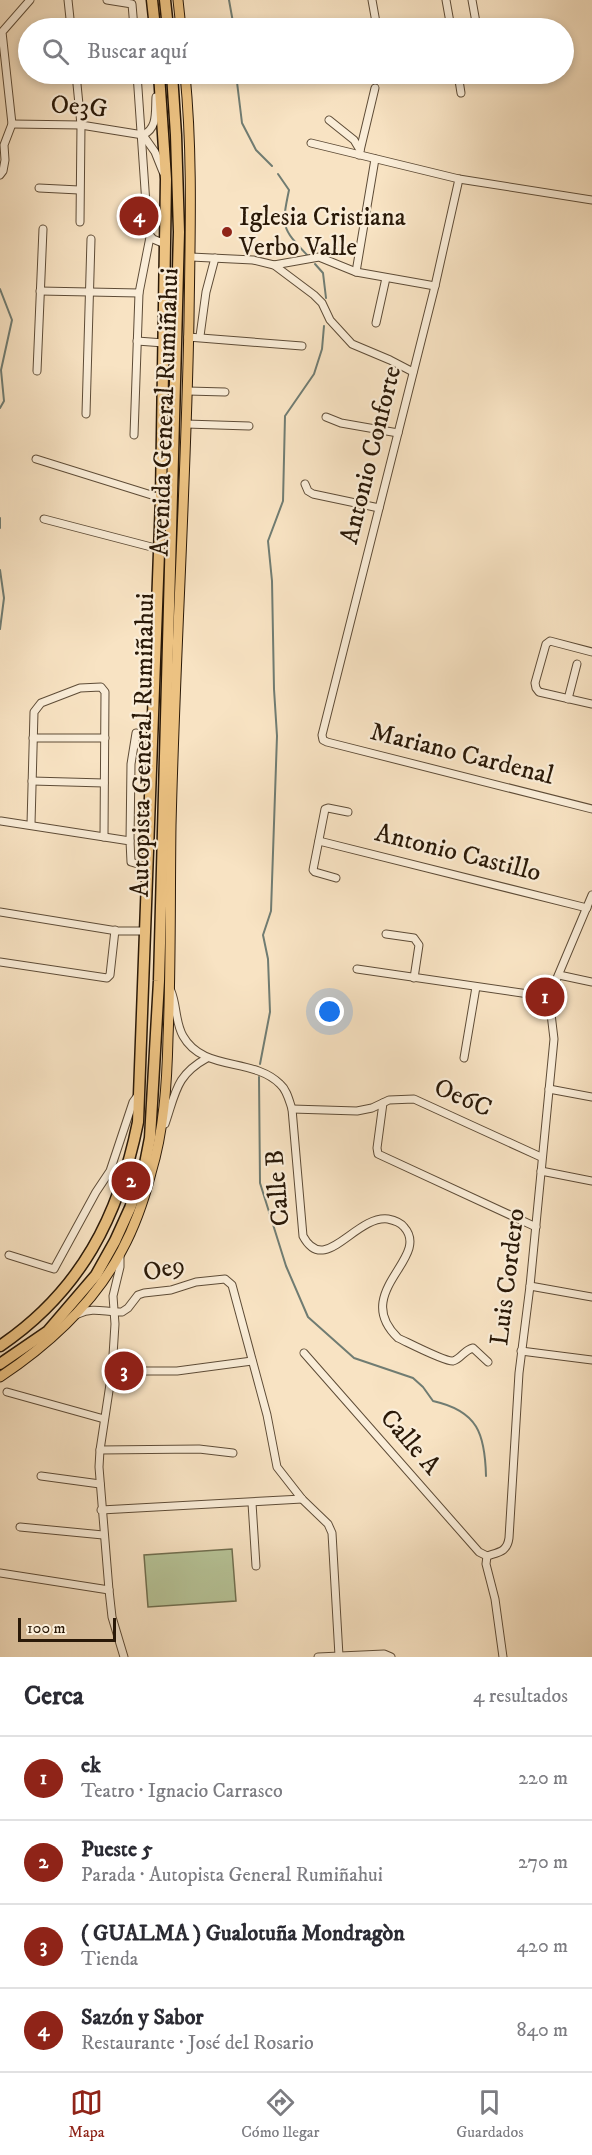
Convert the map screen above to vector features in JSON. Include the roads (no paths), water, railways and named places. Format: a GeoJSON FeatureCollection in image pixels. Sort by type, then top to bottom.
{"type":"FeatureCollection","features":[{"type":"Feature","properties":{"kind":"highway"},"geometry":{"type":"LineString","coordinates":[[152,0],[154,18]]}},
{"type":"Feature","properties":{"kind":"highway"},"geometry":{"type":"LineString","coordinates":[[165,0],[167,18]]}},
{"type":"Feature","properties":{"kind":"highway","name":"Autopista General Rumiñahui"},"geometry":{"type":"LineString","coordinates":[[0,1346],[42,1312],[67,1285],[87,1258],[105,1227],[119,1195],[138,1122],[161,498],[166,179],[159,84]]}},
{"type":"Feature","properties":{"kind":"highway","name":"Autopista General Rumiñahui"},"geometry":{"type":"LineString","coordinates":[[0,1364],[48,1331],[96,1275],[130,1208],[143,1174],[150,1138],[159,981],[179,232],[172,84]]}},
{"type":"Feature","properties":{"kind":"main road"},"geometry":{"type":"LineString","coordinates":[[178,0],[180,18]]}},
{"type":"Feature","properties":{"kind":"main road","name":"Avenida General Rumiñahui"},"geometry":{"type":"LineString","coordinates":[[0,1377],[24,1361],[75,1316],[120,1255],[138,1214],[161,1135],[168,1061],[171,826],[188,391],[191,257],[190,131],[186,84]]}},
{"type":"Feature","properties":{"kind":"street"},"geometry":{"type":"LineString","coordinates":[[0,175],[5,160],[4,146],[12,124],[2,32],[30,0]]}},
{"type":"Feature","properties":{"kind":"street"},"geometry":{"type":"LineString","coordinates":[[68,0],[70,18]]}},
{"type":"Feature","properties":{"kind":"street"},"geometry":{"type":"LineString","coordinates":[[107,0],[132,4],[133,18]]}},
{"type":"Feature","properties":{"kind":"street"},"geometry":{"type":"LineString","coordinates":[[372,0],[375,18]]}},
{"type":"Feature","properties":{"kind":"street"},"geometry":{"type":"LineString","coordinates":[[446,0],[449,18]]}},
{"type":"Feature","properties":{"kind":"street"},"geometry":{"type":"LineString","coordinates":[[472,0],[475,18]]}},
{"type":"Feature","properties":{"kind":"street"},"geometry":{"type":"LineString","coordinates":[[77,84],[81,125],[80,222]]}},
{"type":"Feature","properties":{"kind":"street"},"geometry":{"type":"LineString","coordinates":[[134,435],[139,293],[150,237],[139,84]]}},
{"type":"Feature","properties":{"kind":"street","name":"Oe3G"},"geometry":{"type":"LineString","coordinates":[[12,124],[81,125],[142,135],[151,132],[154,125],[157,84]]}},
{"type":"Feature","properties":{"kind":"street"},"geometry":{"type":"LineString","coordinates":[[460,84],[461,93]]}},
{"type":"Feature","properties":{"kind":"street"},"geometry":{"type":"LineString","coordinates":[[359,152],[375,88]]}},
{"type":"Feature","properties":{"kind":"street"},"geometry":{"type":"LineString","coordinates":[[329,120],[354,140],[359,152]]}},
{"type":"Feature","properties":{"kind":"street","name":"Oe3G"},"geometry":{"type":"LineString","coordinates":[[142,135],[155,152],[166,179]]}},
{"type":"Feature","properties":{"kind":"street"},"geometry":{"type":"LineString","coordinates":[[310,142],[359,152],[375,159],[459,179],[592,200]]}},
{"type":"Feature","properties":{"kind":"street"},"geometry":{"type":"LineString","coordinates":[[356,272],[375,159]]}},
{"type":"Feature","properties":{"kind":"street","name":"Antonio Conforte"},"geometry":{"type":"LineString","coordinates":[[323,740],[322,735],[435,286],[459,179]]}},
{"type":"Feature","properties":{"kind":"street"},"geometry":{"type":"LineString","coordinates":[[39,188],[79,190]]}},
{"type":"Feature","properties":{"kind":"street"},"geometry":{"type":"LineString","coordinates":[[38,371],[43,230]]}},
{"type":"Feature","properties":{"kind":"street"},"geometry":{"type":"LineString","coordinates":[[150,237],[165,244]]}},
{"type":"Feature","properties":{"kind":"street"},"geometry":{"type":"LineString","coordinates":[[86,414],[91,239]]}},
{"type":"Feature","properties":{"kind":"street"},"geometry":{"type":"LineString","coordinates":[[274,265],[319,256],[356,272],[435,286]]}},
{"type":"Feature","properties":{"kind":"street"},"geometry":{"type":"LineString","coordinates":[[191,257],[253,260],[274,265],[314,295],[330,320],[352,344],[413,372]]}},
{"type":"Feature","properties":{"kind":"street"},"geometry":{"type":"LineString","coordinates":[[200,336],[206,292],[215,258]]}},
{"type":"Feature","properties":{"kind":"street"},"geometry":{"type":"LineString","coordinates":[[376,322],[386,278]]}},
{"type":"Feature","properties":{"kind":"street"},"geometry":{"type":"LineString","coordinates":[[40,291],[139,293]]}},
{"type":"Feature","properties":{"kind":"street"},"geometry":{"type":"LineString","coordinates":[[188,337],[200,336],[302,346]]}},
{"type":"Feature","properties":{"kind":"street"},"geometry":{"type":"LineString","coordinates":[[137,341],[164,343]]}},
{"type":"Feature","properties":{"kind":"street"},"geometry":{"type":"LineString","coordinates":[[188,391],[225,392]]}},
{"type":"Feature","properties":{"kind":"street"},"geometry":{"type":"LineString","coordinates":[[326,417],[341,423],[398,433]]}},
{"type":"Feature","properties":{"kind":"street"},"geometry":{"type":"LineString","coordinates":[[186,424],[249,426]]}},
{"type":"Feature","properties":{"kind":"street"},"geometry":{"type":"LineString","coordinates":[[36,459],[161,498]]}},
{"type":"Feature","properties":{"kind":"street"},"geometry":{"type":"LineString","coordinates":[[305,483],[308,491],[313,494],[379,508]]}},
{"type":"Feature","properties":{"kind":"street"},"geometry":{"type":"LineString","coordinates":[[44,519],[159,549]]}},
{"type":"Feature","properties":{"kind":"street"},"geometry":{"type":"LineString","coordinates":[[592,652],[550,641],[546,645],[536,688],[539,692],[592,704]]}},
{"type":"Feature","properties":{"kind":"street"},"geometry":{"type":"LineString","coordinates":[[568,699],[577,664]]}},
{"type":"Feature","properties":{"kind":"street"},"geometry":{"type":"LineString","coordinates":[[31,825],[34,712],[41,704],[80,688],[101,687],[105,692],[104,837]]}},
{"type":"Feature","properties":{"kind":"street"},"geometry":{"type":"LineString","coordinates":[[136,733],[131,764],[130,862],[148,867]]}},
{"type":"Feature","properties":{"kind":"street"},"geometry":{"type":"LineString","coordinates":[[33,738],[105,738]]}},
{"type":"Feature","properties":{"kind":"street","name":"Mariano Cardenal"},"geometry":{"type":"LineString","coordinates":[[323,740],[592,808]]}},
{"type":"Feature","properties":{"kind":"street"},"geometry":{"type":"LineString","coordinates":[[32,781],[104,783]]}},
{"type":"Feature","properties":{"kind":"street"},"geometry":{"type":"LineString","coordinates":[[336,878],[313,870],[325,809],[348,812]]}},
{"type":"Feature","properties":{"kind":"street"},"geometry":{"type":"LineString","coordinates":[[2,821],[130,841]]}},
{"type":"Feature","properties":{"kind":"street","name":"Antonio Castillo"},"geometry":{"type":"LineString","coordinates":[[319,840],[587,908]]}},
{"type":"Feature","properties":{"kind":"street"},"geometry":{"type":"LineString","coordinates":[[357,969],[549,997],[592,896]]}},
{"type":"Feature","properties":{"kind":"street"},"geometry":{"type":"LineString","coordinates":[[0,912],[115,930],[146,931]]}},
{"type":"Feature","properties":{"kind":"street"},"geometry":{"type":"LineString","coordinates":[[0,962],[107,978],[110,975],[115,930]]}},
{"type":"Feature","properties":{"kind":"street"},"geometry":{"type":"LineString","coordinates":[[386,934],[414,938],[419,945],[414,978]]}},
{"type":"Feature","properties":{"kind":"street"},"geometry":{"type":"LineString","coordinates":[[559,975],[592,982]]}},
{"type":"Feature","properties":{"kind":"street"},"geometry":{"type":"LineString","coordinates":[[464,1058],[476,987]]}},
{"type":"Feature","properties":{"kind":"street","name":"Calle B"},"geometry":{"type":"LineString","coordinates":[[170,989],[183,1036],[193,1048],[207,1058],[258,1071],[273,1078],[284,1089],[292,1108],[303,1236],[307,1243],[320,1252],[330,1250],[363,1225],[382,1219],[398,1222],[404,1227],[410,1245],[408,1254],[385,1288],[383,1314],[392,1333],[448,1361],[458,1359],[465,1351],[473,1348],[488,1362]]}},
{"type":"Feature","properties":{"kind":"street","name":"Luis Cordero"},"geometry":{"type":"LineString","coordinates":[[487,1556],[504,1550],[509,1538],[521,1351],[530,1286],[554,1039],[549,997]]}},
{"type":"Feature","properties":{"kind":"street"},"geometry":{"type":"LineString","coordinates":[[161,1135],[179,1081],[193,1066],[207,1058]]}},
{"type":"Feature","properties":{"kind":"street"},"geometry":{"type":"LineString","coordinates":[[549,1089],[592,1097]]}},
{"type":"Feature","properties":{"kind":"street"},"geometry":{"type":"LineString","coordinates":[[9,1255],[54,1269],[110,1171],[133,1102],[140,1092]]}},
{"type":"Feature","properties":{"kind":"street","name":"Oe6C"},"geometry":{"type":"LineString","coordinates":[[292,1108],[357,1111],[400,1099],[414,1099],[541,1157]]}},
{"type":"Feature","properties":{"kind":"street"},"geometry":{"type":"LineString","coordinates":[[384,1103],[378,1154],[536,1227]]}},
{"type":"Feature","properties":{"kind":"street"},"geometry":{"type":"LineString","coordinates":[[541,1171],[592,1181]]}},
{"type":"Feature","properties":{"kind":"street"},"geometry":{"type":"LineString","coordinates":[[120,1255],[120,1267],[113,1296],[115,1336],[100,1450],[100,1484],[112,1617],[124,1657]]}},
{"type":"Feature","properties":{"kind":"street","name":"Oe9"},"geometry":{"type":"LineString","coordinates":[[114,1312],[122,1312],[138,1295],[144,1293],[171,1290],[196,1282],[225,1279],[232,1286],[252,1361]]}},
{"type":"Feature","properties":{"kind":"street"},"geometry":{"type":"LineString","coordinates":[[530,1286],[592,1297]]}},
{"type":"Feature","properties":{"kind":"street"},"geometry":{"type":"LineString","coordinates":[[75,1316],[86,1310],[95,1309],[114,1312]]}},
{"type":"Feature","properties":{"kind":"street"},"geometry":{"type":"LineString","coordinates":[[521,1351],[592,1360]]}},
{"type":"Feature","properties":{"kind":"street","name":"Calle A"},"geometry":{"type":"LineString","coordinates":[[304,1353],[478,1552],[487,1556]]}},
{"type":"Feature","properties":{"kind":"street"},"geometry":{"type":"LineString","coordinates":[[112,1371],[177,1371],[252,1361],[267,1415],[277,1467],[302,1498],[328,1524],[332,1533],[339,1656]]}},
{"type":"Feature","properties":{"kind":"street"},"geometry":{"type":"LineString","coordinates":[[7,1392],[104,1419]]}},
{"type":"Feature","properties":{"kind":"street"},"geometry":{"type":"LineString","coordinates":[[100,1450],[199,1449],[233,1454]]}},
{"type":"Feature","properties":{"kind":"street"},"geometry":{"type":"LineString","coordinates":[[41,1476],[100,1484]]}},
{"type":"Feature","properties":{"kind":"street"},"geometry":{"type":"LineString","coordinates":[[101,1510],[252,1503],[302,1498]]}},
{"type":"Feature","properties":{"kind":"street"},"geometry":{"type":"LineString","coordinates":[[252,1503],[256,1566]]}},
{"type":"Feature","properties":{"kind":"street"},"geometry":{"type":"LineString","coordinates":[[20,1527],[103,1535]]}},
{"type":"Feature","properties":{"kind":"street"},"geometry":{"type":"LineString","coordinates":[[487,1556],[486,1564],[495,1599],[503,1657]]}},
{"type":"Feature","properties":{"kind":"street"},"geometry":{"type":"LineString","coordinates":[[0,1573],[109,1590]]}},
{"type":"Feature","properties":{"kind":"street"},"geometry":{"type":"LineString","coordinates":[[318,1657],[384,1654],[391,1657]]}},
{"type":"Feature","properties":{"kind":"waterway"},"geometry":{"type":"LineString","coordinates":[[229,0],[232,18]]}},
{"type":"Feature","properties":{"kind":"waterway"},"geometry":{"type":"LineString","coordinates":[[237,84],[242,123],[256,150],[272,166]]}},
{"type":"Feature","properties":{"kind":"waterway"},"geometry":{"type":"LineString","coordinates":[[278,174],[289,190],[285,212],[288,233],[308,256]]}},
{"type":"Feature","properties":{"kind":"waterway"},"geometry":{"type":"LineString","coordinates":[[315,264],[323,273],[326,298]]}},
{"type":"Feature","properties":{"kind":"waterway"},"geometry":{"type":"LineString","coordinates":[[0,289],[12,320],[1,370],[4,401],[0,408]]}},
{"type":"Feature","properties":{"kind":"waterway"},"geometry":{"type":"LineString","coordinates":[[260,1064],[270,1012],[268,959],[263,935],[271,911],[277,736],[272,581],[268,541],[283,501],[285,416],[314,374],[322,349],[324,326]]}},
{"type":"Feature","properties":{"kind":"waterway"},"geometry":{"type":"LineString","coordinates":[[0,518],[0,528]]}},
{"type":"Feature","properties":{"kind":"waterway"},"geometry":{"type":"LineString","coordinates":[[0,570],[4,598],[0,629]]}},
{"type":"Feature","properties":{"kind":"waterway"},"geometry":{"type":"LineString","coordinates":[[259,1077],[260,1183],[286,1266],[308,1317],[354,1358],[413,1378],[433,1401],[448,1405],[469,1418],[481,1436],[486,1476]]}},
{"type":"Feature","properties":{"kind":"place","name":"Sazón y Sabor"},"geometry":{"type":"Point","coordinates":[139,216]}},
{"type":"Feature","properties":{"kind":"place","name":"Iglesia Cristiana Verbo Valle"},"geometry":{"type":"Point","coordinates":[227,232]}},
{"type":"Feature","properties":{"kind":"place","name":"ek"},"geometry":{"type":"Point","coordinates":[545,997]}},
{"type":"Feature","properties":{"kind":"place","name":"Pueste 5"},"geometry":{"type":"Point","coordinates":[131,1181]}},
{"type":"Feature","properties":{"kind":"place","name":"( GUALMA ) Gualotuña Mondragòn"},"geometry":{"type":"Point","coordinates":[124,1371]}}]}
